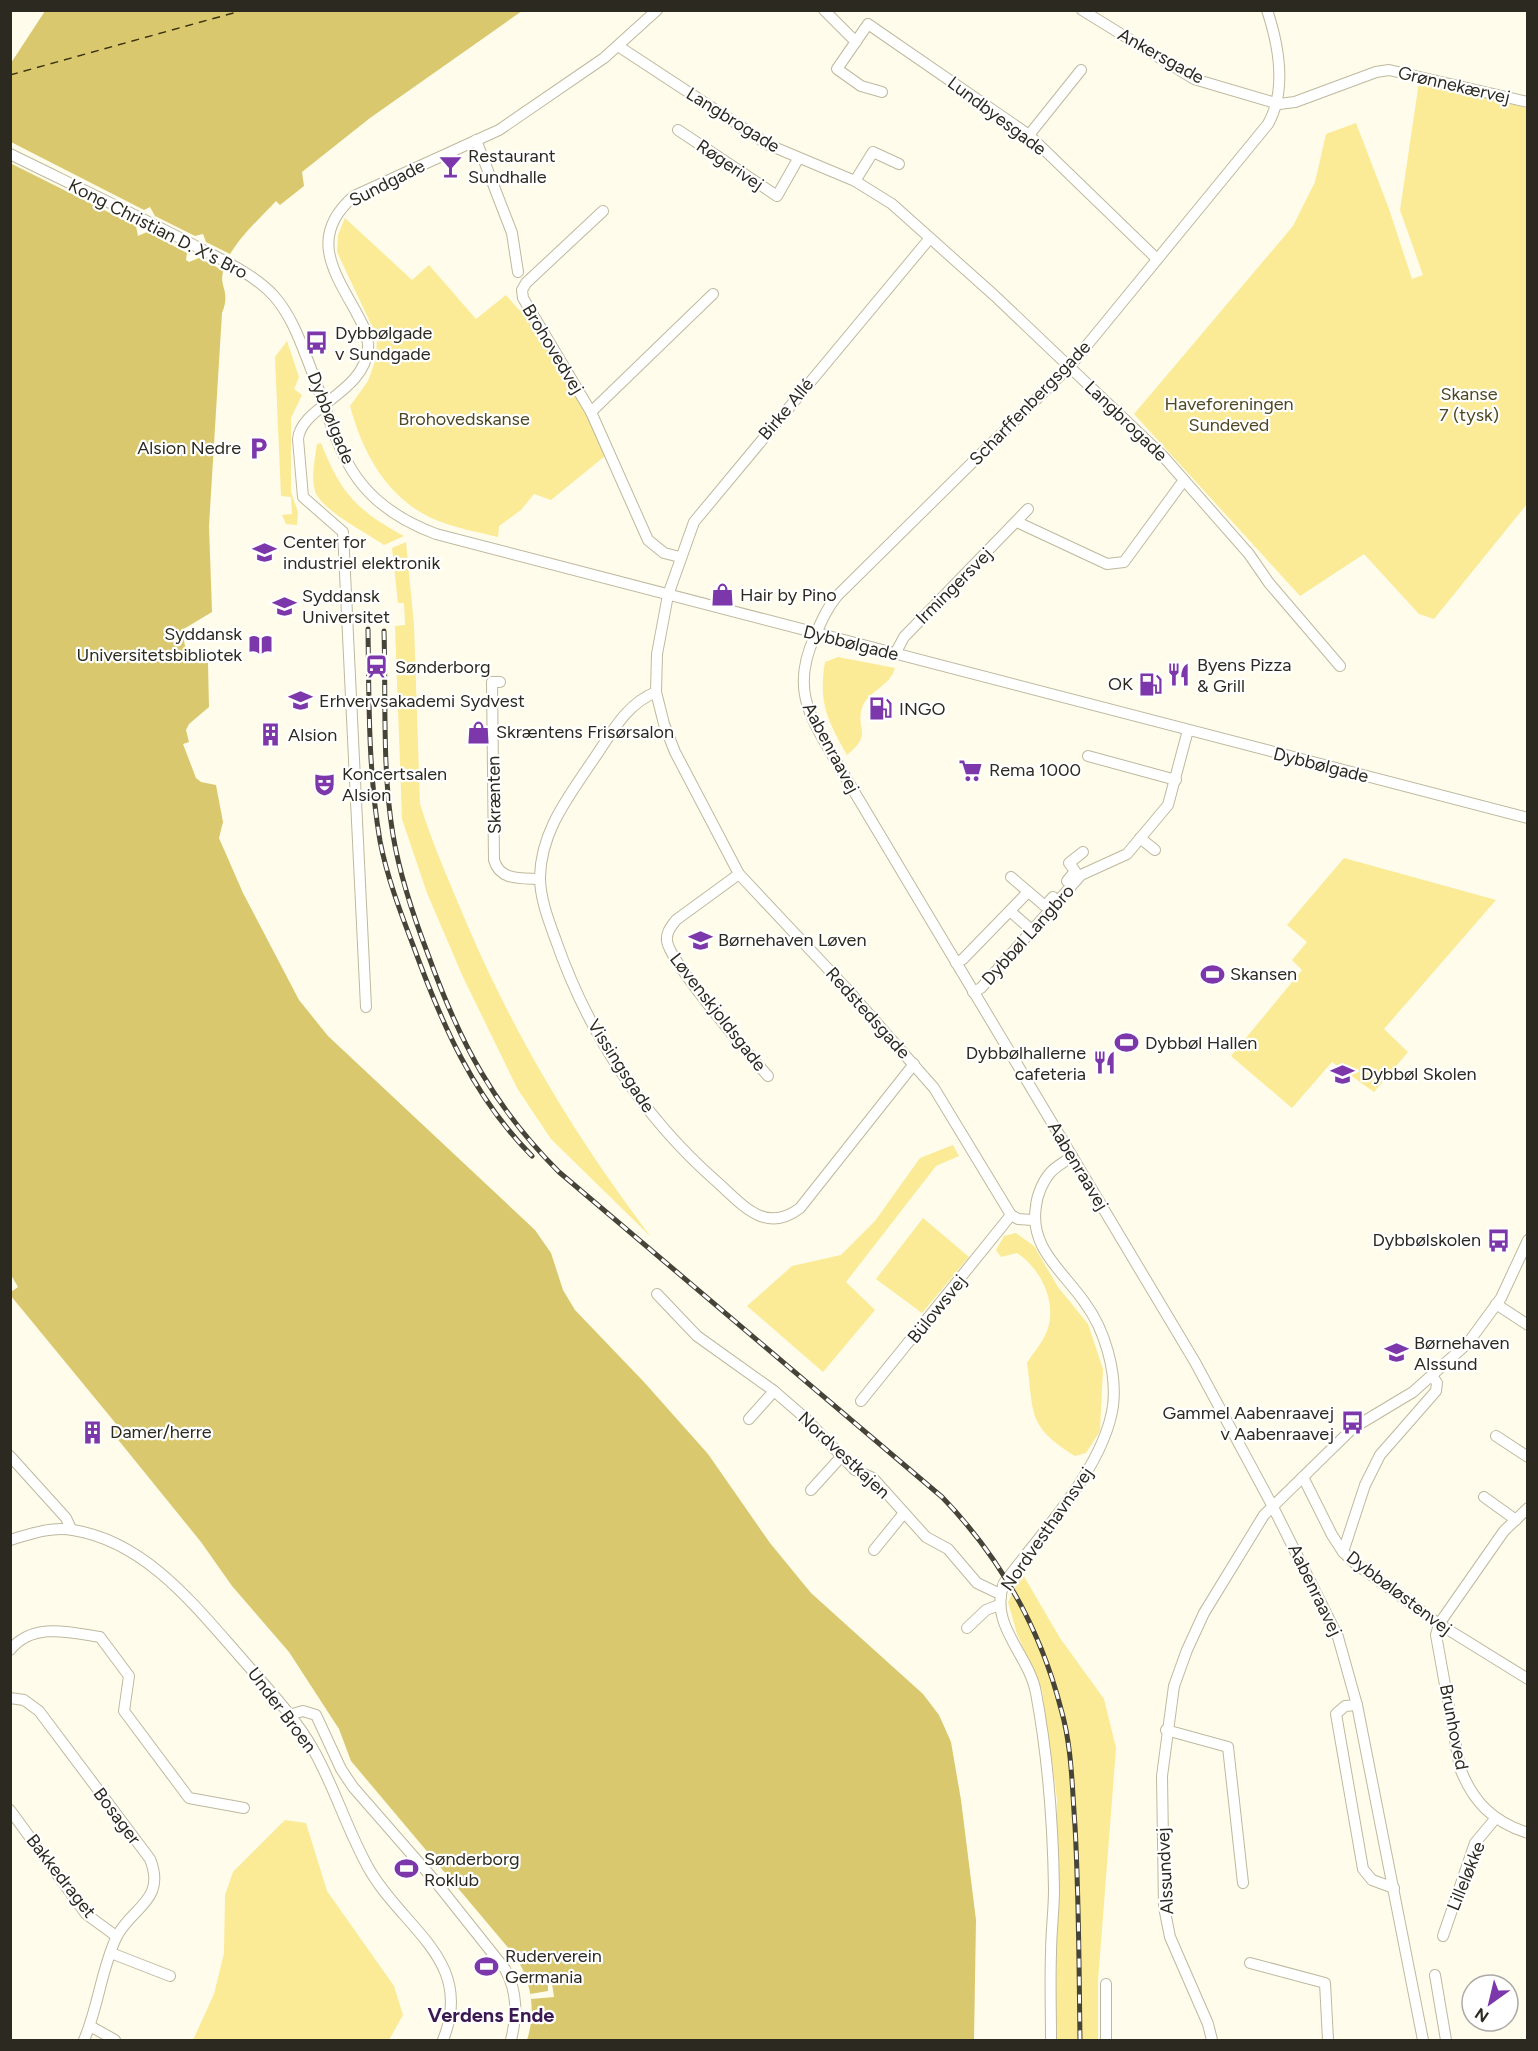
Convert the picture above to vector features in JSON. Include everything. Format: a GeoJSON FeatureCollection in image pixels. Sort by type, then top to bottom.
{"type":"FeatureCollection","features":[{"type":"Feature","properties":{"kind":"street","name":"Sundgade"},"geometry":{"type":"LineString","coordinates":[[325,406],[357,375],[368,350],[363,325],[332,270],[328,252],[328,237],[340,208],[354,196],[499,130],[618,46],[657,10]]}},
{"type":"Feature","properties":{"kind":"street"},"geometry":{"type":"LineString","coordinates":[[824,10],[856,42]]}},
{"type":"Feature","properties":{"kind":"street","name":"Ankersgade"},"geometry":{"type":"LineString","coordinates":[[1082,10],[1194,79],[1278,104]]}},
{"type":"Feature","properties":{"kind":"street"},"geometry":{"type":"LineString","coordinates":[[1267,10],[1277,53],[1278,104]]}},
{"type":"Feature","properties":{"kind":"street","name":"Lundbyesgade"},"geometry":{"type":"LineString","coordinates":[[882,92],[861,86],[837,69],[868,24],[1029,135],[1157,259]]}},
{"type":"Feature","properties":{"kind":"street","name":"Langbrogade"},"geometry":{"type":"LineString","coordinates":[[618,46],[769,145],[855,181],[892,204],[1134,426],[1184,480],[1340,666]]}},
{"type":"Feature","properties":{"kind":"street"},"geometry":{"type":"LineString","coordinates":[[1029,135],[1081,70]]}},
{"type":"Feature","properties":{"kind":"street","name":"Grønnekærvej"},"geometry":{"type":"LineString","coordinates":[[1278,104],[1295,102],[1376,72],[1389,70],[1527,102]]}},
{"type":"Feature","properties":{"kind":"street","name":"Scharffenbergsgade"},"geometry":{"type":"LineString","coordinates":[[815,634],[828,607],[837,596],[1070,366],[1268,124],[1278,104]]}},
{"type":"Feature","properties":{"kind":"street","name":"Røgerivej"},"geometry":{"type":"LineString","coordinates":[[678,130],[777,196],[798,159]]}},
{"type":"Feature","properties":{"kind":"street"},"geometry":{"type":"LineString","coordinates":[[476,140],[512,233],[518,272]]}},
{"type":"Feature","properties":{"kind":"street"},"geometry":{"type":"LineString","coordinates":[[855,181],[873,152],[899,164]]}},
{"type":"Feature","properties":{"kind":"street","name":"Kong Christian D. X's Bro"},"geometry":{"type":"LineString","coordinates":[[10,154],[249,275],[275,297],[291,321]]}},
{"type":"Feature","properties":{"kind":"street","name":"Brohovedvej"},"geometry":{"type":"LineString","coordinates":[[603,211],[526,284],[522,291],[525,304],[591,412],[648,540],[664,553],[680,557]]}},
{"type":"Feature","properties":{"kind":"street","name":"Birke Allé"},"geometry":{"type":"LineString","coordinates":[[668,595],[694,522],[706,505],[930,238]]}},
{"type":"Feature","properties":{"kind":"street","name":"Brohovedvej"},"geometry":{"type":"LineString","coordinates":[[591,412],[713,294]]}},
{"type":"Feature","properties":{"kind":"street","name":"Dybbølgade"},"geometry":{"type":"LineString","coordinates":[[291,321],[343,453],[364,488],[377,502],[409,524],[436,534],[815,634],[1527,818]]}},
{"type":"Feature","properties":{"kind":"street"},"geometry":{"type":"LineString","coordinates":[[325,406],[308,419],[299,432],[301,492],[308,504],[343,532],[366,1007]]}},
{"type":"Feature","properties":{"kind":"street"},"geometry":{"type":"LineString","coordinates":[[1017,522],[1107,564],[1116,565],[1124,562],[1184,480]]}},
{"type":"Feature","properties":{"kind":"street","name":"Irmingersvej"},"geometry":{"type":"LineString","coordinates":[[895,654],[904,636],[1029,509]]}},
{"type":"Feature","properties":{"kind":"street","name":"Redstedsgade"},"geometry":{"type":"LineString","coordinates":[[668,595],[657,654],[656,692],[675,752],[739,874],[914,1064],[953,1118],[1011,1215]]}},
{"type":"Feature","properties":{"kind":"street","name":"Aabenraavej"},"geometry":{"type":"LineString","coordinates":[[815,634],[804,666],[803,692],[807,707],[846,778],[1195,1362],[1273,1507],[1338,1637],[1357,1705],[1424,2040]]}},
{"type":"Feature","properties":{"kind":"street","name":"Skrænten"},"geometry":{"type":"LineString","coordinates":[[500,682],[492,682],[494,860],[496,869],[502,874],[540,879]]}},
{"type":"Feature","properties":{"kind":"street","name":"Vissingsgade"},"geometry":{"type":"LineString","coordinates":[[656,692],[632,705],[559,809],[542,855],[540,879],[544,909],[564,964],[592,1023],[627,1081],[653,1117],[699,1166],[758,1216],[780,1219],[800,1208],[914,1064]]}},
{"type":"Feature","properties":{"kind":"street","name":"Dybbøl Langbro"},"geometry":{"type":"LineString","coordinates":[[973,992],[981,988],[1081,875],[1127,854],[1168,805],[1188,730]]}},
{"type":"Feature","properties":{"kind":"street"},"geometry":{"type":"LineString","coordinates":[[1088,756],[1176,780]]}},
{"type":"Feature","properties":{"kind":"street"},"geometry":{"type":"LineString","coordinates":[[1140,838],[1155,850]]}},
{"type":"Feature","properties":{"kind":"street"},"geometry":{"type":"LineString","coordinates":[[1011,877],[1045,906],[1075,871],[1069,863],[1083,852]]}},
{"type":"Feature","properties":{"kind":"street","name":"Løvenskjoldsgade"},"geometry":{"type":"LineString","coordinates":[[739,874],[676,921],[668,931],[667,943],[705,1000],[768,1076]]}},
{"type":"Feature","properties":{"kind":"street"},"geometry":{"type":"LineString","coordinates":[[956,963],[963,959],[1029,892]]}},
{"type":"Feature","properties":{"kind":"street"},"geometry":{"type":"LineString","coordinates":[[1010,911],[1027,926]]}},
{"type":"Feature","properties":{"kind":"street"},"geometry":{"type":"LineString","coordinates":[[1011,1215],[1018,1219],[1033,1220],[1037,1197],[1050,1173],[1072,1156]]}},
{"type":"Feature","properties":{"kind":"street","name":"Bülowsvej"},"geometry":{"type":"LineString","coordinates":[[861,1401],[1011,1215]]}},
{"type":"Feature","properties":{"kind":"street","name":"Nordvesthavnsvej"},"geometry":{"type":"LineString","coordinates":[[1033,1220],[1037,1238],[1048,1258],[1086,1303],[1102,1334],[1112,1371],[1113,1405],[1105,1440],[1089,1471],[1004,1583],[999,1599],[1008,1635],[1029,1672],[1036,1691],[1050,1796],[1054,1892],[1051,2040]]}},
{"type":"Feature","properties":{"kind":"street","name":"Alssundvej"},"geometry":{"type":"LineString","coordinates":[[1212,2040],[1170,1937],[1164,1907],[1162,1776],[1166,1730],[1174,1686],[1200,1623],[1245,1542],[1264,1515],[1353,1428],[1413,1392],[1433,1377],[1468,1343],[1496,1304],[1527,1240]]}},
{"type":"Feature","properties":{"kind":"street","name":"Nordvestkajen"},"geometry":{"type":"LineString","coordinates":[[657,1294],[697,1336],[774,1391],[804,1417],[855,1470],[873,1478],[926,1537],[948,1549],[977,1582],[999,1599]]}},
{"type":"Feature","properties":{"kind":"street"},"geometry":{"type":"LineString","coordinates":[[1496,1304],[1527,1325]]}},
{"type":"Feature","properties":{"kind":"street"},"geometry":{"type":"LineString","coordinates":[[1343,1552],[1370,1475],[1380,1455],[1436,1391],[1437,1383],[1433,1377]]}},
{"type":"Feature","properties":{"kind":"street"},"geometry":{"type":"LineString","coordinates":[[749,1419],[774,1391]]}},
{"type":"Feature","properties":{"kind":"street"},"geometry":{"type":"LineString","coordinates":[[1496,1436],[1527,1457]]}},
{"type":"Feature","properties":{"kind":"street"},"geometry":{"type":"LineString","coordinates":[[10,1456],[66,1518],[70,1529]]}},
{"type":"Feature","properties":{"kind":"street"},"geometry":{"type":"LineString","coordinates":[[811,1490],[841,1456]]}},
{"type":"Feature","properties":{"kind":"street","name":"Dybbøløstenvej"},"geometry":{"type":"LineString","coordinates":[[1303,1477],[1343,1552],[1357,1565],[1439,1624],[1527,1679]]}},
{"type":"Feature","properties":{"kind":"street"},"geometry":{"type":"LineString","coordinates":[[1439,1624],[1504,1531],[1523,1515],[1484,1497]]}},
{"type":"Feature","properties":{"kind":"street"},"geometry":{"type":"LineString","coordinates":[[874,1550],[904,1513]]}},
{"type":"Feature","properties":{"kind":"street","name":"Under Broen"},"geometry":{"type":"LineString","coordinates":[[10,1540],[43,1531],[70,1529],[89,1533],[120,1546],[167,1578],[204,1616],[289,1715],[323,1768],[355,1844],[375,1880],[442,1962],[451,1983],[453,2002],[450,2023],[443,2040]]}},
{"type":"Feature","properties":{"kind":"street"},"geometry":{"type":"LineString","coordinates":[[967,1628],[999,1599]]}},
{"type":"Feature","properties":{"kind":"street","name":"Brunhoved"},"geometry":{"type":"LineString","coordinates":[[1439,1624],[1436,1635],[1460,1768],[1467,1787],[1477,1802],[1495,1819],[1527,1833]]}},
{"type":"Feature","properties":{"kind":"street"},"geometry":{"type":"LineString","coordinates":[[10,1650],[36,1632],[68,1631],[100,1637],[129,1676],[124,1711],[189,1797],[244,1808]]}},
{"type":"Feature","properties":{"kind":"street","name":"Bosager"},"geometry":{"type":"LineString","coordinates":[[10,1698],[24,1700],[39,1711],[150,1859],[155,1873],[154,1887],[148,1899],[117,1936],[84,2040]]}},
{"type":"Feature","properties":{"kind":"street"},"geometry":{"type":"LineString","coordinates":[[1357,1705],[1345,1706],[1336,1714],[1363,1869],[1372,1880],[1394,1888]]}},
{"type":"Feature","properties":{"kind":"street"},"geometry":{"type":"LineString","coordinates":[[289,1715],[303,1711],[316,1715],[341,1769],[353,1787],[435,1881],[505,1969],[513,1984],[516,1998],[516,2022],[511,2040]]}},
{"type":"Feature","properties":{"kind":"street"},"geometry":{"type":"LineString","coordinates":[[1166,1730],[1228,1747],[1243,1883]]}},
{"type":"Feature","properties":{"kind":"street","name":"Bakkedraget"},"geometry":{"type":"LineString","coordinates":[[10,1810],[86,1914],[117,1936]]}},
{"type":"Feature","properties":{"kind":"street","name":"Lilleløkke"},"geometry":{"type":"LineString","coordinates":[[1443,1936],[1475,1843],[1495,1819]]}},
{"type":"Feature","properties":{"kind":"street"},"geometry":{"type":"LineString","coordinates":[[111,1953],[170,1976]]}},
{"type":"Feature","properties":{"kind":"street"},"geometry":{"type":"LineString","coordinates":[[1250,1963],[1325,1983],[1328,2040]]}},
{"type":"Feature","properties":{"kind":"street"},"geometry":{"type":"LineString","coordinates":[[1435,1975],[1446,2040]]}},
{"type":"Feature","properties":{"kind":"street"},"geometry":{"type":"LineString","coordinates":[[1106,1984],[1106,2040]]}},
{"type":"Feature","properties":{"kind":"street"},"geometry":{"type":"LineString","coordinates":[[1421,2027],[1443,2024]]}},
{"type":"Feature","properties":{"kind":"street"},"geometry":{"type":"LineString","coordinates":[[90,2026],[115,2040]]}},
{"type":"Feature","properties":{"kind":"green space"},"geometry":{"type":"Polygon","coordinates":[[[1419,82],[1527,108],[1527,504],[1434,619],[1419,614],[1364,554],[1300,596],[1134,414],[1293,226],[1315,182],[1326,134],[1356,123],[1389,209],[1412,279],[1423,275],[1400,210],[1419,82]]]}},
{"type":"Feature","properties":{"kind":"green space","name":"Brohovedskanse"},"geometry":{"type":"Polygon","coordinates":[[[345,218],[412,280],[429,265],[476,319],[506,295],[519,310],[523,308],[588,417],[605,456],[551,500],[534,494],[521,510],[499,526],[498,537],[451,525],[419,511],[391,488],[370,458],[350,406],[368,381],[376,359],[377,337],[337,252],[338,235],[345,218]]]}},
{"type":"Feature","properties":{"kind":"green space"},"geometry":{"type":"Polygon","coordinates":[[[287,341],[299,377],[294,389],[302,395],[291,418],[291,492],[298,512],[297,525],[286,524],[282,515],[292,514],[291,497],[281,496],[275,357],[287,341]]]}},
{"type":"Feature","properties":{"kind":"green space"},"geometry":{"type":"Polygon","coordinates":[[[321,443],[335,475],[352,498],[374,518],[404,536],[384,545],[345,521],[326,506],[315,491],[313,474],[317,444],[321,443]]]}},
{"type":"Feature","properties":{"kind":"green space"},"geometry":{"type":"Polygon","coordinates":[[[406,542],[414,625],[420,804],[428,828],[476,945],[519,1032],[593,1156],[651,1237],[551,1139],[517,1088],[463,977],[427,893],[402,819],[395,626],[405,625],[404,603],[398,603],[392,548],[406,542]]]}},
{"type":"Feature","properties":{"kind":"green space"},"geometry":{"type":"Polygon","coordinates":[[[838,657],[895,668],[888,680],[865,702],[860,715],[862,736],[855,748],[847,755],[830,721],[824,700],[825,662],[838,657]]]}},
{"type":"Feature","properties":{"kind":"green space"},"geometry":{"type":"Polygon","coordinates":[[[1344,858],[1496,900],[1384,1029],[1408,1052],[1374,1092],[1332,1062],[1292,1108],[1231,1056],[1302,970],[1292,960],[1307,942],[1287,925],[1344,858]]]}},
{"type":"Feature","properties":{"kind":"green space"},"geometry":{"type":"Polygon","coordinates":[[[953,1145],[959,1156],[936,1166],[846,1282],[875,1310],[823,1372],[747,1306],[792,1266],[841,1255],[875,1221],[920,1158],[953,1145]]]}},
{"type":"Feature","properties":{"kind":"green space"},"geometry":{"type":"Polygon","coordinates":[[[923,1218],[969,1257],[922,1313],[876,1279],[923,1218]]]}},
{"type":"Feature","properties":{"kind":"green space"},"geometry":{"type":"Polygon","coordinates":[[[1016,1233],[1034,1246],[1058,1287],[1088,1324],[1103,1369],[1100,1431],[1086,1453],[1075,1456],[1059,1445],[1048,1436],[1036,1417],[1027,1363],[1047,1331],[1050,1309],[1045,1287],[1033,1267],[1017,1253],[1001,1257],[996,1250],[1004,1236],[1016,1233]]]}},
{"type":"Feature","properties":{"kind":"green space"},"geometry":{"type":"Polygon","coordinates":[[[1022,1573],[1060,1638],[1104,1699],[1116,1748],[1098,1981],[1098,2040],[1056,2040],[1057,1799],[1042,1690],[1017,1634],[1008,1602],[1022,1573]]]}},
{"type":"Feature","properties":{"kind":"green space"},"geometry":{"type":"Polygon","coordinates":[[[285,1820],[306,1823],[327,1891],[394,1986],[403,2015],[389,2040],[193,2040],[214,1994],[224,1953],[225,1895],[233,1872],[285,1820]]]}},
{"type":"Feature","properties":{"kind":"shaded area"},"geometry":{"type":"Polygon","coordinates":[[[45,11],[522,11],[370,118],[302,172],[304,186],[280,205],[276,201],[245,234],[226,262],[222,277],[225,299],[222,313],[209,526],[212,612],[182,630],[188,662],[208,663],[209,707],[189,724],[186,730],[189,742],[183,744],[196,778],[201,782],[216,785],[223,822],[219,838],[243,893],[299,1000],[328,1036],[535,1230],[551,1253],[563,1290],[575,1310],[644,1382],[708,1454],[770,1543],[811,1593],[923,1694],[939,1715],[951,1742],[961,1800],[976,1920],[974,2040],[527,2040],[531,2019],[531,1997],[529,1986],[515,1956],[351,1761],[339,1729],[289,1652],[232,1586],[201,1542],[111,1431],[117,1425],[11,1296],[11,1292],[18,1287],[11,1275],[11,63],[45,11]]]}},
{"type":"Feature","properties":{"kind":"pier"},"geometry":{"type":"Polygon","coordinates":[[[11,142],[144,210],[150,207],[155,216],[195,236],[203,234],[206,242],[234,256],[226,272],[199,258],[189,262],[186,260],[187,253],[147,232],[138,236],[136,226],[10,163],[11,142]]]}},
{"type":"Feature","properties":{"kind":"pier"},"geometry":{"type":"Polygon","coordinates":[[[552,1984],[554,1997],[531,1999],[530,1994],[548,1991],[548,1985],[552,1984]]]}},
{"type":"Feature","properties":{"kind":"ferry route"},"geometry":{"type":"LineString","coordinates":[[10,75],[244,10]]}},
{"type":"Feature","properties":{"kind":"railway"},"geometry":{"type":"LineString","coordinates":[[368,629],[373,788],[380,841],[390,881],[447,1030],[492,1109],[532,1156]]}},
{"type":"Feature","properties":{"kind":"railway"},"geometry":{"type":"LineString","coordinates":[[384,631],[387,785],[399,866],[418,927],[453,1018],[497,1098],[536,1148],[559,1172],[942,1497],[963,1520],[1000,1569],[1029,1622],[1052,1679],[1065,1723],[1069,1752],[1075,1826],[1080,2040]]}},
{"type":"Feature","properties":{"kind":"place","name":"Restaurant Sundhalle"},"geometry":{"type":"Point","coordinates":[450,166]}},
{"type":"Feature","properties":{"kind":"place","name":"Dybbølgade v Sundgade"},"geometry":{"type":"Point","coordinates":[317,343]}},
{"type":"Feature","properties":{"kind":"place","name":"Alsion Nedre"},"geometry":{"type":"Point","coordinates":[259,448]}},
{"type":"Feature","properties":{"kind":"place","name":"Center for industriel elektronik"},"geometry":{"type":"Point","coordinates":[265,552]}},
{"type":"Feature","properties":{"kind":"place","name":"Hair by Pino"},"geometry":{"type":"Point","coordinates":[722,595]}},
{"type":"Feature","properties":{"kind":"place","name":"Syddansk Universitet"},"geometry":{"type":"Point","coordinates":[284,606]}},
{"type":"Feature","properties":{"kind":"place","name":"Syddansk Universitetsbibliotek"},"geometry":{"type":"Point","coordinates":[260,644]}},
{"type":"Feature","properties":{"kind":"place","name":"Sønderborg"},"geometry":{"type":"Point","coordinates":[377,667]}},
{"type":"Feature","properties":{"kind":"place","name":"Byens Pizza & Grill"},"geometry":{"type":"Point","coordinates":[1179,675]}},
{"type":"Feature","properties":{"kind":"place","name":"OK"},"geometry":{"type":"Point","coordinates":[1151,684]}},
{"type":"Feature","properties":{"kind":"place","name":"Erhvervsakademi Sydvest"},"geometry":{"type":"Point","coordinates":[301,701]}},
{"type":"Feature","properties":{"kind":"place","name":"INGO"},"geometry":{"type":"Point","coordinates":[881,709]}},
{"type":"Feature","properties":{"kind":"place","name":"Skræntens Frisørsalon"},"geometry":{"type":"Point","coordinates":[478,732]}},
{"type":"Feature","properties":{"kind":"place","name":"Alsion"},"geometry":{"type":"Point","coordinates":[270,735]}},
{"type":"Feature","properties":{"kind":"place","name":"Rema 1000"},"geometry":{"type":"Point","coordinates":[971,770]}},
{"type":"Feature","properties":{"kind":"place","name":"Koncertsalen Alsion"},"geometry":{"type":"Point","coordinates":[324,784]}},
{"type":"Feature","properties":{"kind":"place","name":"Børnehaven Løven"},"geometry":{"type":"Point","coordinates":[700,940]}},
{"type":"Feature","properties":{"kind":"place","name":"Skansen"},"geometry":{"type":"Point","coordinates":[1212,974]}},
{"type":"Feature","properties":{"kind":"place","name":"Dybbøl Hallen"},"geometry":{"type":"Point","coordinates":[1127,1043]}},
{"type":"Feature","properties":{"kind":"place","name":"Dybbølhallerne cafeteria"},"geometry":{"type":"Point","coordinates":[1104,1063]}},
{"type":"Feature","properties":{"kind":"place","name":"Dybbøl Skolen"},"geometry":{"type":"Point","coordinates":[1343,1074]}},
{"type":"Feature","properties":{"kind":"place","name":"Dybbølskolen"},"geometry":{"type":"Point","coordinates":[1499,1240]}},
{"type":"Feature","properties":{"kind":"place","name":"Børnehaven Alssund"},"geometry":{"type":"Point","coordinates":[1396,1353]}},
{"type":"Feature","properties":{"kind":"place","name":"Gammel Aabenraavej v Aabenraavej"},"geometry":{"type":"Point","coordinates":[1352,1423]}},
{"type":"Feature","properties":{"kind":"place","name":"Damer/herre"},"geometry":{"type":"Point","coordinates":[92,1432]}},
{"type":"Feature","properties":{"kind":"place","name":"Sønderborg Roklub"},"geometry":{"type":"Point","coordinates":[406,1869]}},
{"type":"Feature","properties":{"kind":"place","name":"Ruderverein Germania"},"geometry":{"type":"Point","coordinates":[487,1966]}},
{"type":"Feature","properties":{"kind":"district","name":"Verdens Ende"},"geometry":{"type":"Point","coordinates":[491,2015]}},
{"type":"Feature","properties":{"kind":"park label","name":"Skanse 7 (tysk)"},"geometry":{"type":"Point","coordinates":[1469,404]}},
{"type":"Feature","properties":{"kind":"park label","name":"Haveforeningen Sundeved"},"geometry":{"type":"Point","coordinates":[1229,414]}}]}
